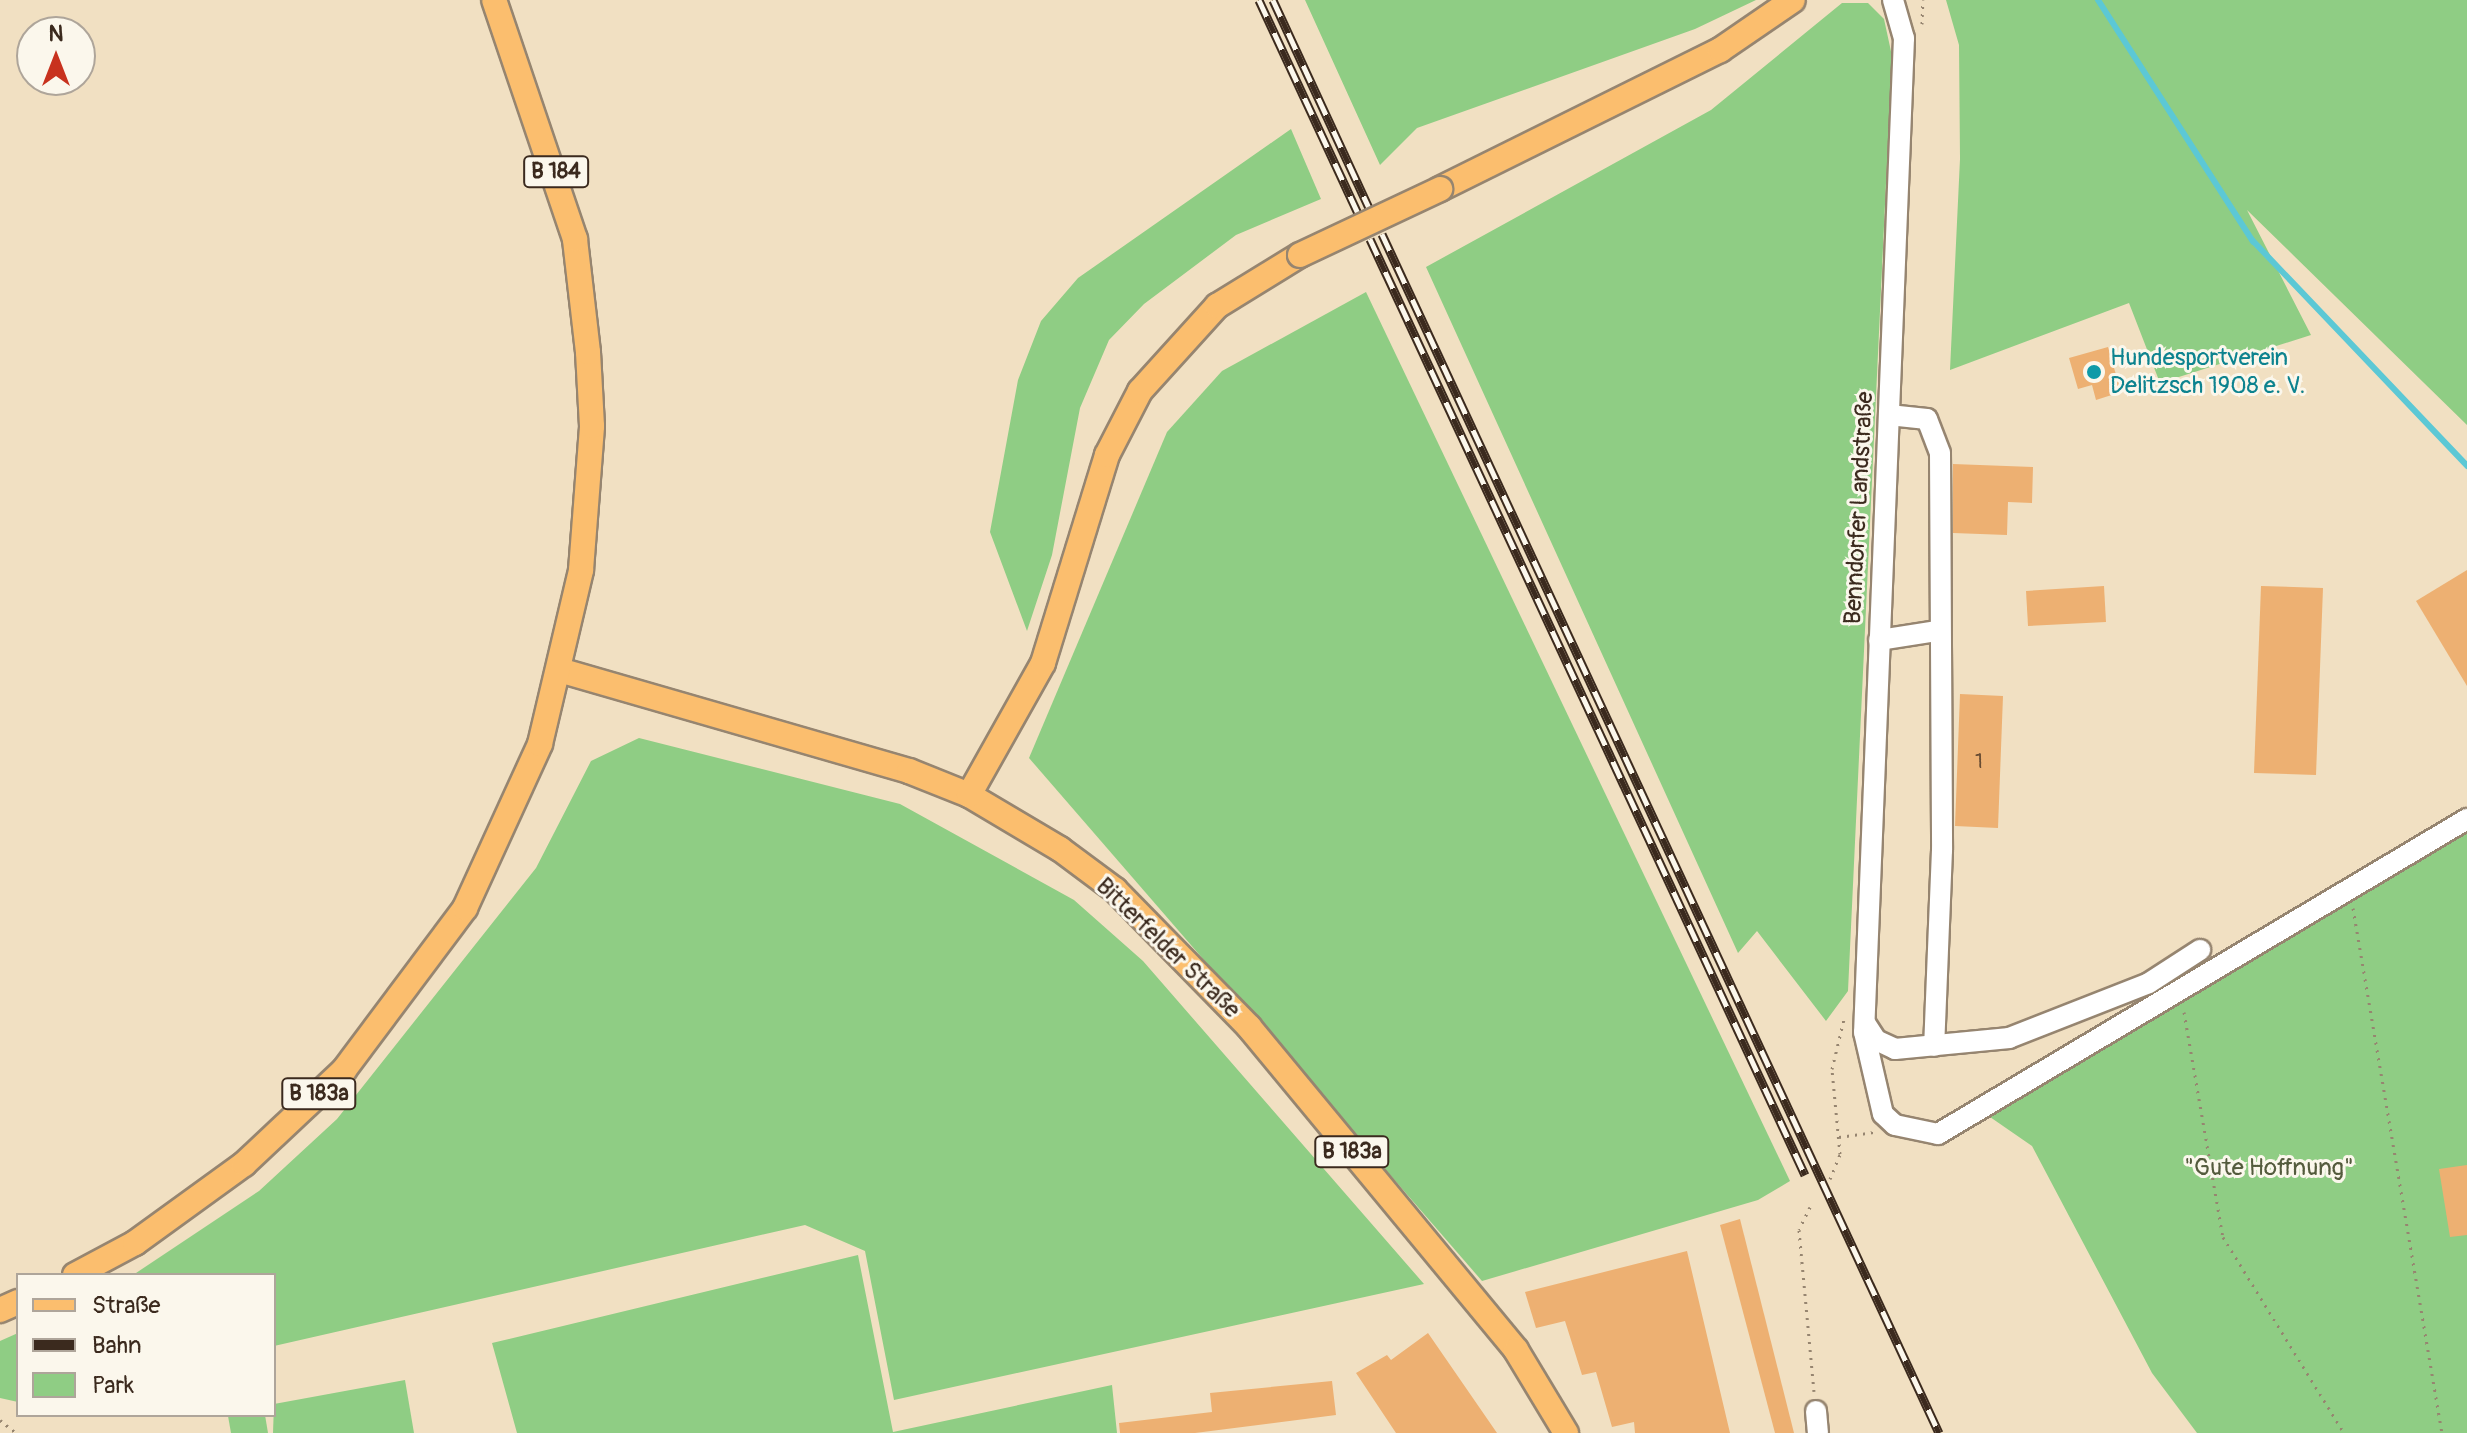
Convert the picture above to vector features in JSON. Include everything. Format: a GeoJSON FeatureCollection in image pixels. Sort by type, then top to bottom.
{"type":"FeatureCollection","features":[{"type":"Feature","properties":{"kind":"main road","name":"B 184"},"geometry":{"type":"LineString","coordinates":[[494,0],[575,239],[588,352],[588,509],[563,671]]}},
{"type":"Feature","properties":{"kind":"main road"},"geometry":{"type":"LineString","coordinates":[[969,795],[1043,663],[1107,455],[1140,391],[1217,306],[1300,255],[1720,50],[1793,0]]}},
{"type":"Feature","properties":{"kind":"main road","name":"Bitterfelder Straße"},"geometry":{"type":"LineString","coordinates":[[563,671],[839,748],[969,795],[1115,890],[1249,1027],[1516,1350],[1566,1433]]}},
{"type":"Feature","properties":{"kind":"main road","name":"B 183a"},"geometry":{"type":"LineString","coordinates":[[79,1273],[135,1243],[244,1164],[344,1070],[387,1017],[489,865],[563,671]]}},
{"type":"Feature","properties":{"kind":"street","name":"Benndorfer Landstraße"},"geometry":{"type":"LineString","coordinates":[[1893,0],[1904,38],[1864,1020],[1883,1114],[1895,1125],[1938,1134],[2467,819]]}},
{"type":"Feature","properties":{"kind":"street"},"geometry":{"type":"LineString","coordinates":[[1889,415],[1927,419],[1937,431],[1942,850],[1934,1046]]}},
{"type":"Feature","properties":{"kind":"street"},"geometry":{"type":"LineString","coordinates":[[1879,640],[1937,631]]}},
{"type":"Feature","properties":{"kind":"street"},"geometry":{"type":"LineString","coordinates":[[1864,1020],[1884,1046],[1934,1046],[2009,1038],[2149,983],[2200,950]]}},
{"type":"Feature","properties":{"kind":"street"},"geometry":{"type":"LineString","coordinates":[[1816,1411],[1818,1433]]}},
{"type":"Feature","properties":{"kind":"path"},"geometry":{"type":"LineString","coordinates":[[2350,888],[2442,1433]]}},
{"type":"Feature","properties":{"kind":"path"},"geometry":{"type":"LineString","coordinates":[[2180,989],[2223,1237],[2344,1433]]}},
{"type":"Feature","properties":{"kind":"path"},"geometry":{"type":"LineString","coordinates":[[1830,1179],[1839,1137],[1835,1042],[1865,995]]}},
{"type":"Feature","properties":{"kind":"path"},"geometry":{"type":"LineString","coordinates":[[1839,1137],[1873,1133]]}},
{"type":"Feature","properties":{"kind":"path"},"geometry":{"type":"LineString","coordinates":[[1810,1207],[1799,1230],[1816,1411]]}},
{"type":"Feature","properties":{"kind":"path"},"geometry":{"type":"LineString","coordinates":[[0,1420],[16,1433]]}},
{"type":"Feature","properties":{"kind":"green space"},"geometry":{"type":"Polygon","coordinates":[[[1305,0],[1756,0],[1695,29],[1417,128],[1380,165],[1305,0]]]}},
{"type":"Feature","properties":{"kind":"green space"},"geometry":{"type":"Polygon","coordinates":[[[1946,0],[2467,0],[2467,425],[2247,210],[2311,335],[2160,383],[2129,303],[1950,370],[1960,159],[1959,45],[1946,0]]]}},
{"type":"Feature","properties":{"kind":"green space"},"geometry":{"type":"Polygon","coordinates":[[[1842,3],[1868,3],[1884,19],[1892,56],[1848,991],[1826,1021],[1757,931],[1738,953],[1426,267],[1711,110],[1842,3]]]}},
{"type":"Feature","properties":{"kind":"green space"},"geometry":{"type":"Polygon","coordinates":[[[1291,129],[1321,199],[1236,235],[1144,304],[1109,340],[1080,408],[1052,555],[1027,631],[990,532],[1018,380],[1041,321],[1078,278],[1291,129]]]}},
{"type":"Feature","properties":{"kind":"green space"},"geometry":{"type":"Polygon","coordinates":[[[1366,292],[1790,1181],[1758,1200],[1482,1281],[1029,758],[1167,432],[1222,371],[1366,292]]]}},
{"type":"Feature","properties":{"kind":"green space"},"geometry":{"type":"Polygon","coordinates":[[[639,738],[900,804],[1074,900],[1143,961],[1424,1284],[894,1400],[865,1251],[805,1225],[276,1346],[276,1273],[136,1273],[259,1191],[337,1119],[536,868],[591,761],[639,738]]]}},
{"type":"Feature","properties":{"kind":"green space","name":"\"Gute Hoffnung\""},"geometry":{"type":"Polygon","coordinates":[[[2467,819],[2467,1433],[2197,1433],[2152,1373],[2032,1146],[1977,1108],[2467,819]]]}},
{"type":"Feature","properties":{"kind":"green space"},"geometry":{"type":"Polygon","coordinates":[[[858,1255],[893,1432],[1112,1385],[1117,1433],[517,1433],[492,1343],[858,1255]]]}},
{"type":"Feature","properties":{"kind":"green space"},"geometry":{"type":"Polygon","coordinates":[[[16,1334],[16,1402],[0,1398],[0,1341],[16,1334]]]}},
{"type":"Feature","properties":{"kind":"green space"},"geometry":{"type":"Polygon","coordinates":[[[405,1380],[414,1433],[273,1433],[276,1404],[405,1380]]]}},
{"type":"Feature","properties":{"kind":"green space"},"geometry":{"type":"Polygon","coordinates":[[[228,1417],[265,1417],[268,1433],[231,1433],[228,1417]]]}},
{"type":"Feature","properties":{"kind":"building","name":"Hundesportverein Delitzsch 1908 e. V."},"geometry":{"type":"Polygon","coordinates":[[[2108,347],[2121,392],[2096,400],[2092,385],[2078,389],[2069,358],[2108,347]]]}},
{"type":"Feature","properties":{"kind":"building"},"geometry":{"type":"Polygon","coordinates":[[[1953,464],[2033,467],[2032,503],[2008,502],[2007,535],[1953,533],[1953,464]]]}},
{"type":"Feature","properties":{"kind":"building"},"geometry":{"type":"Polygon","coordinates":[[[2467,570],[2467,686],[2416,601],[2467,570]]]}},
{"type":"Feature","properties":{"kind":"building"},"geometry":{"type":"Polygon","coordinates":[[[2104,586],[2106,622],[2028,626],[2026,591],[2104,586]]]}},
{"type":"Feature","properties":{"kind":"building"},"geometry":{"type":"Polygon","coordinates":[[[2261,586],[2323,588],[2316,775],[2254,773],[2261,586]]]}},
{"type":"Feature","properties":{"kind":"building"},"geometry":{"type":"Polygon","coordinates":[[[1960,694],[2003,696],[1998,828],[1955,826],[1960,694]]]}},
{"type":"Feature","properties":{"kind":"building"},"geometry":{"type":"Polygon","coordinates":[[[2467,1165],[2467,1235],[2450,1237],[2439,1169],[2467,1165]]]}},
{"type":"Feature","properties":{"kind":"building"},"geometry":{"type":"Polygon","coordinates":[[[1740,1219],[1794,1433],[1775,1433],[1720,1225],[1740,1219]]]}},
{"type":"Feature","properties":{"kind":"building"},"geometry":{"type":"Polygon","coordinates":[[[1687,1251],[1730,1433],[1635,1433],[1634,1422],[1612,1427],[1596,1372],[1582,1375],[1565,1321],[1536,1328],[1525,1292],[1687,1251]]]}},
{"type":"Feature","properties":{"kind":"building"},"geometry":{"type":"Polygon","coordinates":[[[1428,1333],[1497,1433],[1396,1433],[1356,1373],[1387,1355],[1391,1360],[1428,1333]]]}},
{"type":"Feature","properties":{"kind":"building"},"geometry":{"type":"Polygon","coordinates":[[[1332,1381],[1336,1415],[1195,1433],[1120,1433],[1119,1423],[1212,1412],[1210,1393],[1332,1381]]]}},
{"type":"Feature","properties":{"kind":"waterway"},"geometry":{"type":"LineString","coordinates":[[2098,0],[2253,241],[2467,466]]}},
{"type":"Feature","properties":{"kind":"railway"},"geometry":{"type":"LineString","coordinates":[[1259,0],[1358,213]]}},
{"type":"Feature","properties":{"kind":"railway"},"geometry":{"type":"LineString","coordinates":[[1273,0],[1369,208]]}},
{"type":"Feature","properties":{"kind":"railway"},"geometry":{"type":"LineString","coordinates":[[1382,234],[1939,1433]]}},
{"type":"Feature","properties":{"kind":"railway"},"geometry":{"type":"LineString","coordinates":[[1370,239],[1805,1175]]}},
{"type":"Feature","properties":{"kind":"place","name":"Hundesportverein Delitzsch 1908 e. V."},"geometry":{"type":"Point","coordinates":[2094,372]}}]}
